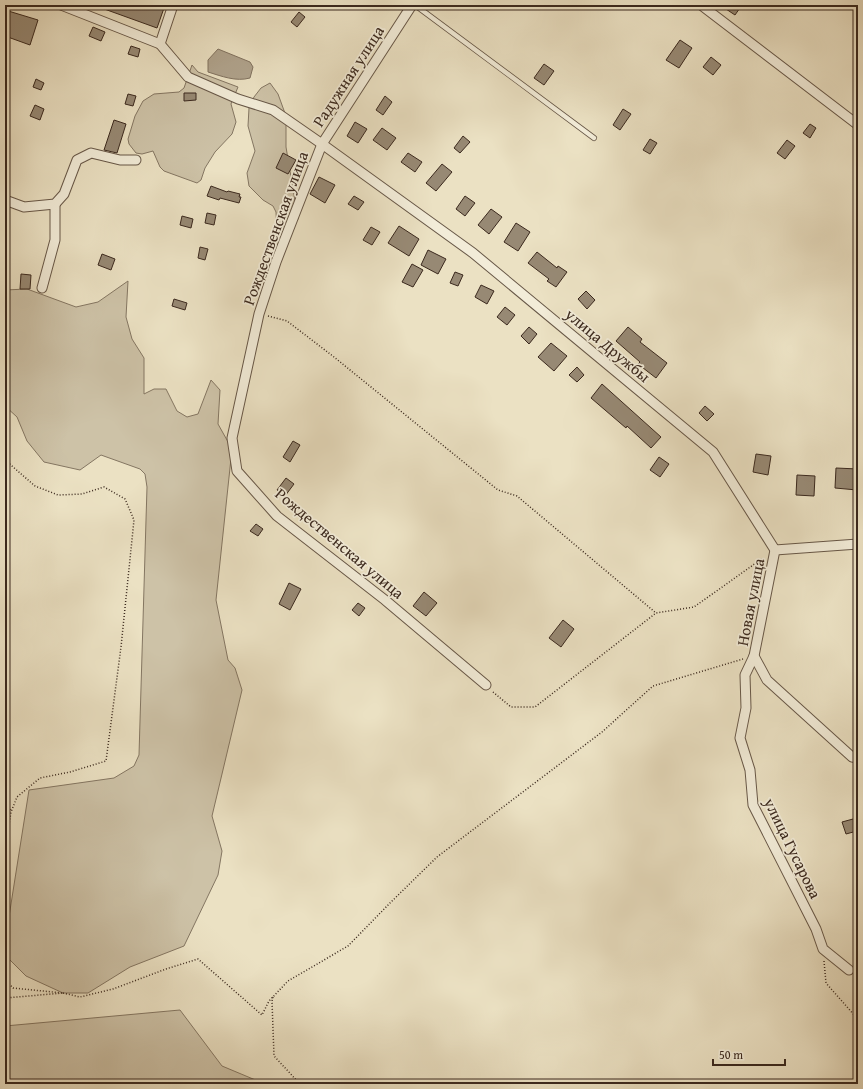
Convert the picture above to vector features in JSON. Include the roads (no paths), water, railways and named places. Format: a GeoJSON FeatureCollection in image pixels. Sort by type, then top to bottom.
{"type":"FeatureCollection","features":[{"type":"Feature","properties":{"kind":"street"},"geometry":{"type":"LineString","coordinates":[[61,5],[160,44],[173,5]]}},
{"type":"Feature","properties":{"kind":"street","name":"Радужная улица"},"geometry":{"type":"LineString","coordinates":[[322,144],[413,5]]}},
{"type":"Feature","properties":{"kind":"street"},"geometry":{"type":"LineString","coordinates":[[701,5],[858,125]]}},
{"type":"Feature","properties":{"kind":"street","name":"улица Дружбы"},"geometry":{"type":"LineString","coordinates":[[160,44],[188,77],[238,99],[272,110],[322,144],[473,253],[713,452],[775,550]]}},
{"type":"Feature","properties":{"kind":"street","name":"Рождественская улица"},"geometry":{"type":"LineString","coordinates":[[322,144],[276,262],[259,314],[232,438],[237,471],[277,516],[385,600],[486,685]]}},
{"type":"Feature","properties":{"kind":"street"},"geometry":{"type":"LineString","coordinates":[[42,288],[55,240],[55,204],[64,194],[77,160],[91,152],[120,160],[136,160]]}},
{"type":"Feature","properties":{"kind":"street"},"geometry":{"type":"LineString","coordinates":[[5,200],[24,207],[55,204]]}},
{"type":"Feature","properties":{"kind":"street"},"geometry":{"type":"LineString","coordinates":[[775,550],[858,544]]}},
{"type":"Feature","properties":{"kind":"street","name":"Новая улица"},"geometry":{"type":"LineString","coordinates":[[775,550],[754,656],[767,680],[852,757],[858,758]]}},
{"type":"Feature","properties":{"kind":"street","name":"улица Гусарова"},"geometry":{"type":"LineString","coordinates":[[754,656],[745,674],[746,708],[740,738],[750,770],[753,805],[816,929],[823,949],[849,970]]}},
{"type":"Feature","properties":{"kind":"lane"},"geometry":{"type":"LineString","coordinates":[[413,5],[594,138]]}}]}
